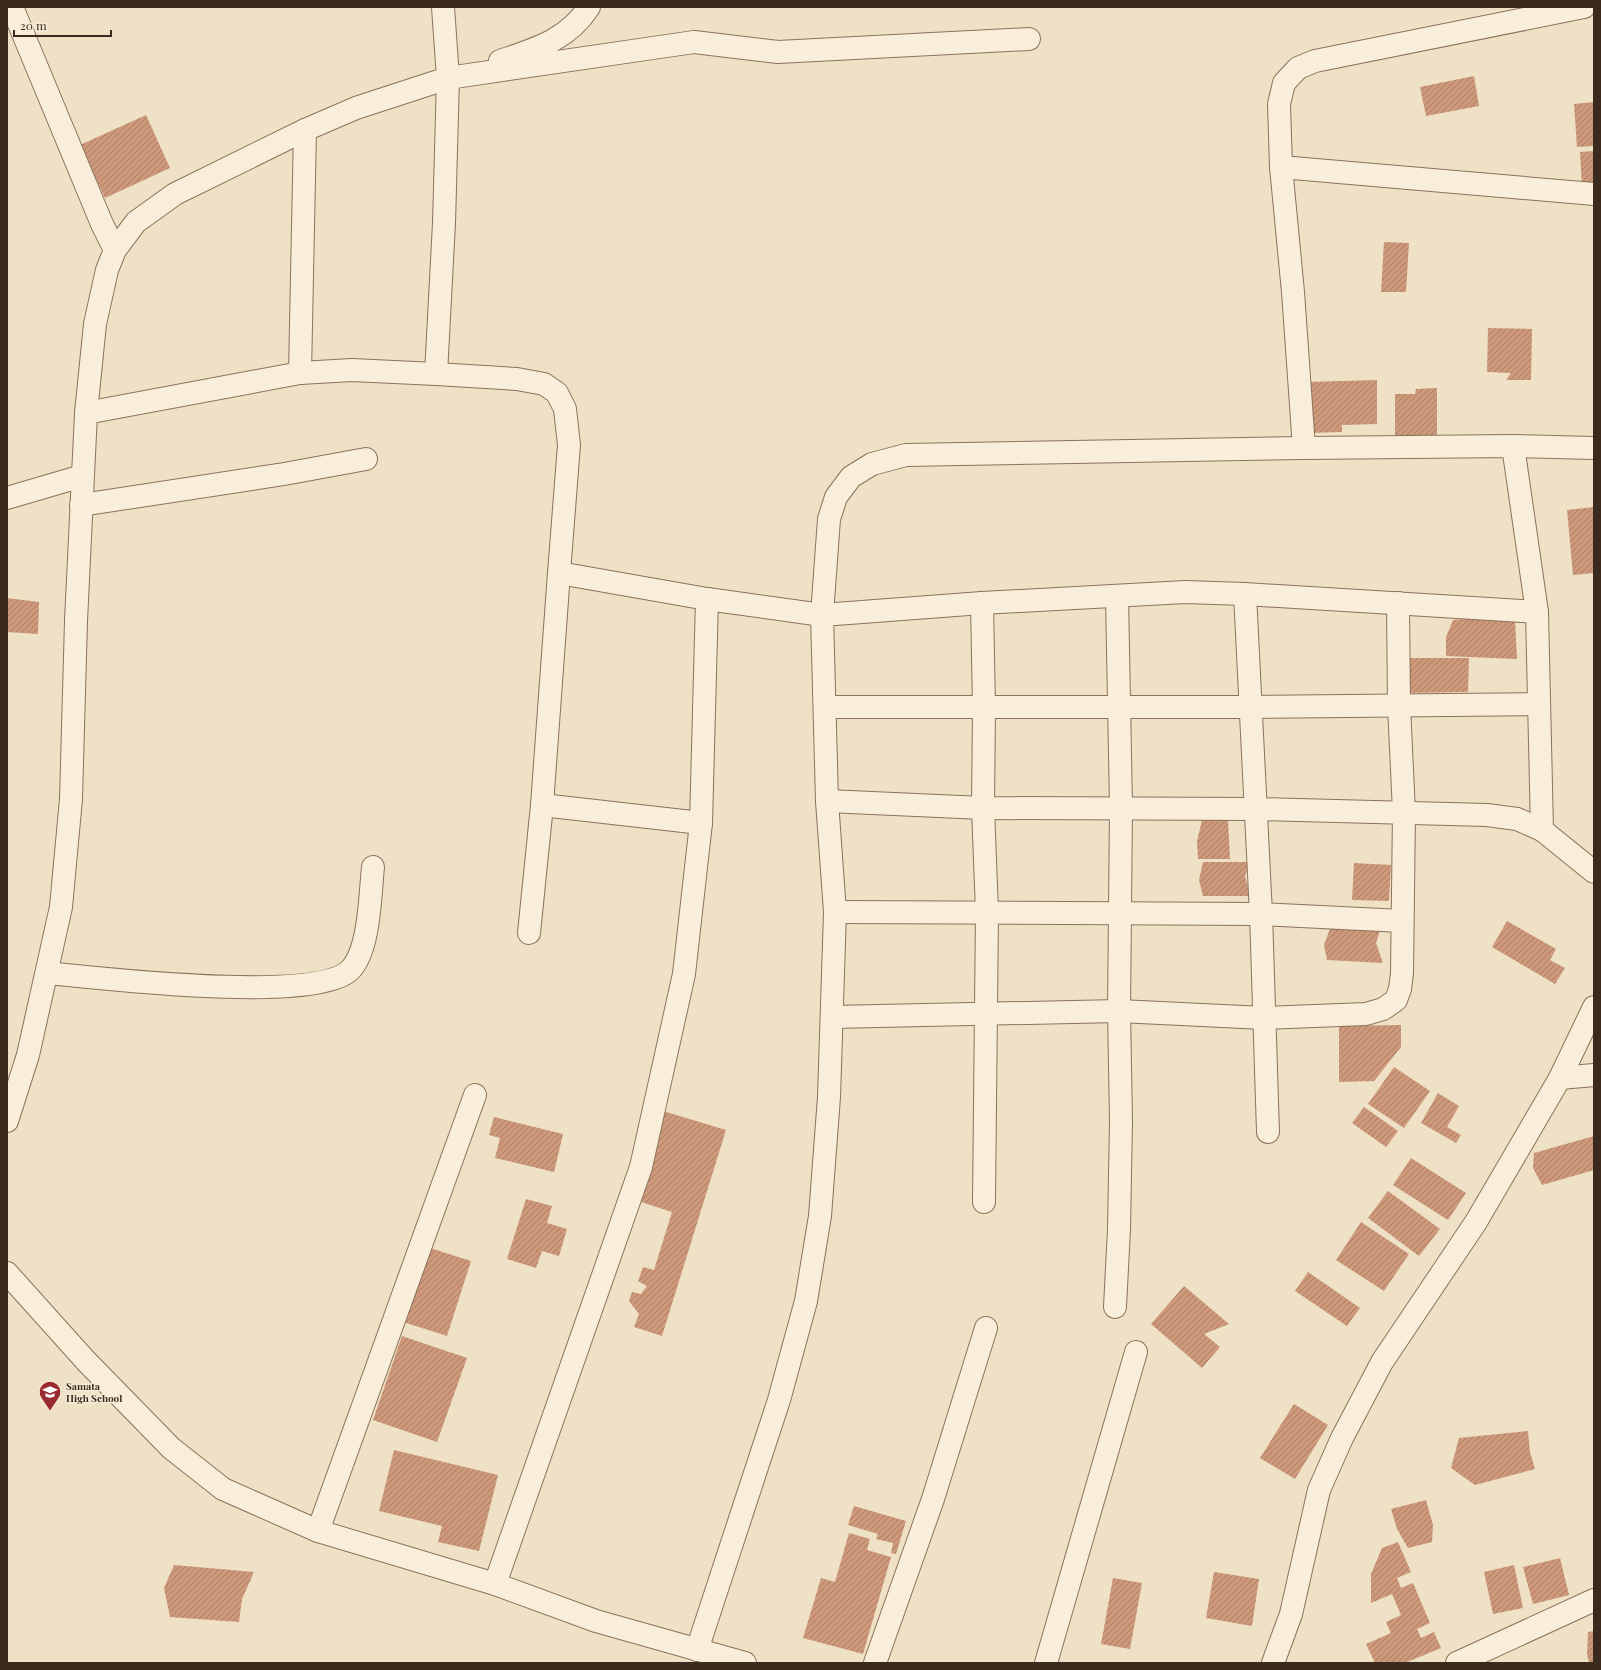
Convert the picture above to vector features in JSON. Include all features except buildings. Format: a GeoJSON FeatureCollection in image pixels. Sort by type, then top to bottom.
{"type":"FeatureCollection","features":[{"type":"Feature","properties":{"kind":"street"},"geometry":{"type":"LineString","coordinates":[[12,7],[102,224],[115,250]]}},
{"type":"Feature","properties":{"kind":"street"},"geometry":{"type":"LineString","coordinates":[[436,374],[444,223],[448,78],[443,7]]}},
{"type":"Feature","properties":{"kind":"street"},"geometry":{"type":"LineString","coordinates":[[7,1121],[28,1055],[61,907],[71,799],[82,476],[86,413],[95,324],[106,270],[115,250],[136,222],[175,194],[305,130],[356,108],[522,53],[555,40],[580,22],[588,7]]}},
{"type":"Feature","properties":{"kind":"street"},"geometry":{"type":"LineString","coordinates":[[1304,448],[1293,292],[1281,167],[1279,104],[1284,82],[1298,68],[1315,61],[1584,7]]}},
{"type":"Feature","properties":{"kind":"street"},"geometry":{"type":"LineString","coordinates":[[448,78],[694,42],[778,52],[1029,39]]}},
{"type":"Feature","properties":{"kind":"street"},"geometry":{"type":"LineString","coordinates":[[300,373],[305,130]]}},
{"type":"Feature","properties":{"kind":"street"},"geometry":{"type":"LineString","coordinates":[[1281,167],[1594,194]]}},
{"type":"Feature","properties":{"kind":"street"},"geometry":{"type":"LineString","coordinates":[[86,413],[300,373],[352,370],[517,380],[544,384],[557,393],[565,409],[569,445],[542,805],[529,933]]}},
{"type":"Feature","properties":{"kind":"street"},"geometry":{"type":"LineString","coordinates":[[1513,446],[1536,612],[1542,830]]}},
{"type":"Feature","properties":{"kind":"street"},"geometry":{"type":"LineString","coordinates":[[697,1650],[779,1400],[806,1302],[820,1216],[829,1097],[834,912],[827,801],[822,615],[829,519],[836,497],[851,477],[872,464],[906,455],[1304,448],[1513,446],[1594,448]]}},
{"type":"Feature","properties":{"kind":"street"},"geometry":{"type":"LineString","coordinates":[[81,505],[284,474],[366,459]]}},
{"type":"Feature","properties":{"kind":"street"},"geometry":{"type":"LineString","coordinates":[[7,498],[82,476]]}},
{"type":"Feature","properties":{"kind":"street"},"geometry":{"type":"LineString","coordinates":[[559,573],[708,599],[822,615],[982,603],[1185,592],[1398,602],[1536,612]]}},
{"type":"Feature","properties":{"kind":"street"},"geometry":{"type":"LineString","coordinates":[[1245,594],[1261,914],[1268,1132]]}},
{"type":"Feature","properties":{"kind":"street"},"geometry":{"type":"LineString","coordinates":[[1115,1307],[1120,1190],[1118,1011],[1121,807],[1117,596]]}},
{"type":"Feature","properties":{"kind":"street"},"geometry":{"type":"LineString","coordinates":[[495,1584],[641,1167],[684,974],[701,823],[708,599]]}},
{"type":"Feature","properties":{"kind":"street"},"geometry":{"type":"LineString","coordinates":[[832,1017],[1118,1011],[1264,1018],[1366,1014],[1383,1009],[1396,1000],[1400,989],[1404,812],[1398,602]]}},
{"type":"Feature","properties":{"kind":"street"},"geometry":{"type":"LineString","coordinates":[[982,603],[984,708],[983,808],[987,912],[984,1202]]}},
{"type":"Feature","properties":{"kind":"street"},"geometry":{"type":"LineString","coordinates":[[825,707],[1119,708],[1539,704]]}},
{"type":"Feature","properties":{"kind":"street"},"geometry":{"type":"LineString","coordinates":[[827,801],[983,808],[1121,807],[1487,815],[1517,819],[1542,830],[1594,872]]}},
{"type":"Feature","properties":{"kind":"street"},"geometry":{"type":"LineString","coordinates":[[542,805],[701,823]]}},
{"type":"Feature","properties":{"kind":"street"},"geometry":{"type":"LineString","coordinates":[[47,973],[185,985],[284,987],[330,981],[350,970],[360,953],[366,930],[373,867]]}},
{"type":"Feature","properties":{"kind":"street"},"geometry":{"type":"LineString","coordinates":[[834,912],[1119,912],[1261,914],[1402,921]]}},
{"type":"Feature","properties":{"kind":"street"},"geometry":{"type":"LineString","coordinates":[[1273,1663],[1291,1614],[1319,1490],[1342,1438],[1382,1362],[1476,1222],[1560,1078],[1594,1007]]}},
{"type":"Feature","properties":{"kind":"street"},"geometry":{"type":"LineString","coordinates":[[1560,1078],[1594,1075]]}},
{"type":"Feature","properties":{"kind":"street"},"geometry":{"type":"LineString","coordinates":[[318,1531],[476,1095]]}},
{"type":"Feature","properties":{"kind":"street"},"geometry":{"type":"LineString","coordinates":[[7,1274],[86,1361],[171,1448],[223,1489],[318,1531],[495,1584],[596,1621],[745,1663]]}},
{"type":"Feature","properties":{"kind":"street"},"geometry":{"type":"LineString","coordinates":[[875,1663],[933,1499],[986,1328]]}},
{"type":"Feature","properties":{"kind":"street"},"geometry":{"type":"LineString","coordinates":[[1046,1663],[1136,1352]]}},
{"type":"Feature","properties":{"kind":"street"},"geometry":{"type":"LineString","coordinates":[[1457,1663],[1594,1600]]}},
{"type":"Feature","properties":{"kind":"place","name":"Samata High School"},"geometry":{"type":"Point","coordinates":[50,1412]}}]}
